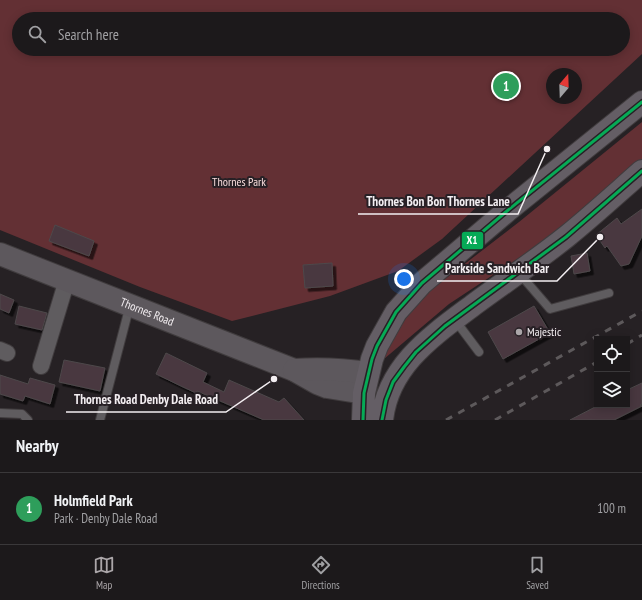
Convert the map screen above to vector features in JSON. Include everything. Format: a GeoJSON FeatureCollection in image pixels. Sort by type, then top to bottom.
{"type":"FeatureCollection","features":[{"type":"Feature","properties":{"kind":"main road"},"geometry":{"type":"LineString","coordinates":[[363,420],[374,386],[377,346],[396,312],[422,283],[511,208],[642,102]]}},
{"type":"Feature","properties":{"kind":"main road"},"geometry":{"type":"LineString","coordinates":[[382,420],[374,386],[396,354],[406,347],[429,338],[519,272],[567,236],[642,171]]}},
{"type":"Feature","properties":{"kind":"main road","name":"Thornes Road"},"geometry":{"type":"LineString","coordinates":[[0,254],[130,304],[294,370],[326,368],[374,386]]}},
{"type":"Feature","properties":{"kind":"street"},"geometry":{"type":"LineString","coordinates":[[41,366],[67,280]]}},
{"type":"Feature","properties":{"kind":"lane"},"geometry":{"type":"LineString","coordinates":[[519,272],[550,309],[609,293]]}},
{"type":"Feature","properties":{"kind":"lane"},"geometry":{"type":"LineString","coordinates":[[100,420],[130,304]]}},
{"type":"Feature","properties":{"kind":"lane"},"geometry":{"type":"LineString","coordinates":[[455,319],[479,352]]}},
{"type":"Feature","properties":{"kind":"lane"},"geometry":{"type":"LineString","coordinates":[[0,413],[22,414],[28,420]]}},
{"type":"Feature","properties":{"kind":"green space","name":"Thornes Park"},"geometry":{"type":"Polygon","coordinates":[[[0,0],[642,0],[642,54],[442,239],[398,271],[330,296],[232,321],[140,287],[0,230],[0,0]]]}},
{"type":"Feature","properties":{"kind":"green space"},"geometry":{"type":"Polygon","coordinates":[[[642,122],[642,161],[549,238],[449,304],[384,359],[390,342],[418,300],[519,222],[642,122]]]}},
{"type":"Feature","properties":{"kind":"building"},"geometry":{"type":"Polygon","coordinates":[[[642,209],[642,236],[629,264],[621,266],[607,246],[605,248],[596,235],[617,218],[621,224],[642,209]]]}},
{"type":"Feature","properties":{"kind":"building"},"geometry":{"type":"Polygon","coordinates":[[[55,225],[94,241],[89,256],[49,241],[55,225]]]}},
{"type":"Feature","properties":{"kind":"building"},"geometry":{"type":"Polygon","coordinates":[[[587,253],[590,271],[574,274],[571,256],[587,253]]]}},
{"type":"Feature","properties":{"kind":"building"},"geometry":{"type":"Polygon","coordinates":[[[332,263],[333,286],[305,288],[303,265],[332,263]]]}},
{"type":"Feature","properties":{"kind":"building"},"geometry":{"type":"Polygon","coordinates":[[[0,294],[14,300],[9,313],[0,309],[0,294]]]}},
{"type":"Feature","properties":{"kind":"building"},"geometry":{"type":"Polygon","coordinates":[[[19,306],[47,313],[42,330],[15,324],[19,306]]]}},
{"type":"Feature","properties":{"kind":"building","name":"Majestic"},"geometry":{"type":"Polygon","coordinates":[[[534,306],[550,333],[503,359],[488,332],[534,306]]]}},
{"type":"Feature","properties":{"kind":"building"},"geometry":{"type":"Polygon","coordinates":[[[166,353],[207,373],[203,382],[224,392],[229,380],[279,402],[284,398],[304,420],[264,420],[197,391],[196,393],[156,374],[166,353]]]}},
{"type":"Feature","properties":{"kind":"building"},"geometry":{"type":"Polygon","coordinates":[[[64,360],[105,368],[100,391],[59,382],[64,360]]]}},
{"type":"Feature","properties":{"kind":"building"},"geometry":{"type":"Polygon","coordinates":[[[0,375],[28,384],[30,378],[55,385],[50,404],[25,396],[23,401],[0,394],[0,375]]]}},
{"type":"Feature","properties":{"kind":"building"},"geometry":{"type":"Polygon","coordinates":[[[642,383],[642,404],[640,405],[642,406],[614,420],[570,420],[594,408],[630,408],[630,389],[642,383]]]}},
{"type":"Feature","properties":{"kind":"railway"},"geometry":{"type":"LineString","coordinates":[[446,420],[642,311]]}},
{"type":"Feature","properties":{"kind":"railway"},"geometry":{"type":"LineString","coordinates":[[630,342],[642,335]]}},
{"type":"Feature","properties":{"kind":"railway"},"geometry":{"type":"LineString","coordinates":[[495,420],[594,364]]}},
{"type":"Feature","properties":{"kind":"transit line","name":"X1"},"geometry":{"type":"LineString","coordinates":[[363,420],[364,393],[372,359],[377,346],[396,312],[422,283],[507,211],[642,102]]}},
{"type":"Feature","properties":{"kind":"transit line","name":"X1"},"geometry":{"type":"LineString","coordinates":[[382,420],[386,400],[393,382],[416,352],[445,326],[566,237],[642,171]]}},
{"type":"Feature","properties":{"kind":"place","name":"Holmfield Park"},"geometry":{"type":"Point","coordinates":[506,86]}},
{"type":"Feature","properties":{"kind":"place","name":"Thornes Bon Bon Thornes Lane"},"geometry":{"type":"Point","coordinates":[547,149]}},
{"type":"Feature","properties":{"kind":"place","name":"Parkside Sandwich Bar"},"geometry":{"type":"Point","coordinates":[600,237]}},
{"type":"Feature","properties":{"kind":"place","name":"Majestic"},"geometry":{"type":"Point","coordinates":[519,332]}},
{"type":"Feature","properties":{"kind":"place","name":"Thornes Road Denby Dale Road"},"geometry":{"type":"Point","coordinates":[274,379]}}]}
